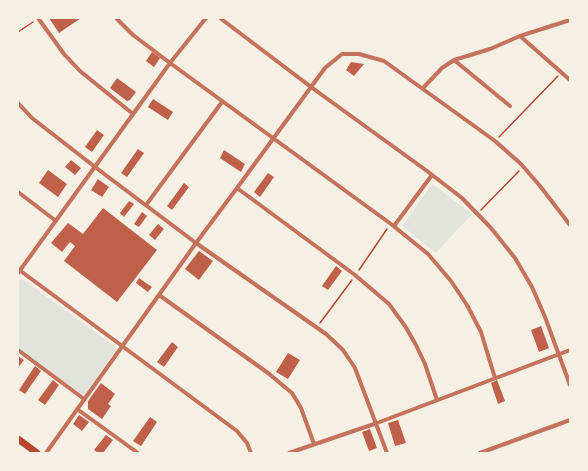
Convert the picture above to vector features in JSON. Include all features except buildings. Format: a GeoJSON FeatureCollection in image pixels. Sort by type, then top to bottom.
{"type":"FeatureCollection","features":[{"type":"Feature","properties":{"kind":"main road"},"geometry":{"type":"LineString","coordinates":[[18,439],[37,453]]}},
{"type":"Feature","properties":{"kind":"street"},"geometry":{"type":"LineString","coordinates":[[38,18],[64,54],[80,71],[133,114]]}},
{"type":"Feature","properties":{"kind":"street"},"geometry":{"type":"LineString","coordinates":[[116,18],[133,35],[170,63],[392,225],[428,254],[451,281],[467,305],[480,332],[495,378]]}},
{"type":"Feature","properties":{"kind":"street"},"geometry":{"type":"LineString","coordinates":[[206,18],[170,63],[19,271],[237,430],[247,443],[251,453]]}},
{"type":"Feature","properties":{"kind":"street"},"geometry":{"type":"LineString","coordinates":[[220,18],[310,87],[432,174],[462,198],[491,228],[515,258],[532,287],[545,317],[570,386]]}},
{"type":"Feature","properties":{"kind":"street"},"geometry":{"type":"LineString","coordinates":[[423,88],[442,68],[454,60],[490,49],[520,36],[570,20]]}},
{"type":"Feature","properties":{"kind":"street"},"geometry":{"type":"LineString","coordinates":[[520,36],[570,80]]}},
{"type":"Feature","properties":{"kind":"street"},"geometry":{"type":"LineString","coordinates":[[46,453],[310,87],[325,68],[342,54],[359,54],[384,60],[495,141],[523,167],[570,225]]}},
{"type":"Feature","properties":{"kind":"street"},"geometry":{"type":"LineString","coordinates":[[454,60],[510,106]]}},
{"type":"Feature","properties":{"kind":"street"},"geometry":{"type":"LineString","coordinates":[[146,205],[222,102]]}},
{"type":"Feature","properties":{"kind":"street"},"geometry":{"type":"LineString","coordinates":[[18,103],[32,118],[95,167],[196,243],[317,327],[343,350],[355,368],[377,423],[387,453]]}},
{"type":"Feature","properties":{"kind":"street"},"geometry":{"type":"LineString","coordinates":[[392,225],[432,174]]}},
{"type":"Feature","properties":{"kind":"street"},"geometry":{"type":"LineString","coordinates":[[237,188],[355,275],[388,304],[405,326],[416,345],[425,364],[437,400]]}},
{"type":"Feature","properties":{"kind":"street"},"geometry":{"type":"LineString","coordinates":[[18,192],[56,221]]}},
{"type":"Feature","properties":{"kind":"street"},"geometry":{"type":"LineString","coordinates":[[565,217],[570,213]]}},
{"type":"Feature","properties":{"kind":"street"},"geometry":{"type":"LineString","coordinates":[[159,295],[268,373],[292,393],[301,408],[314,444]]}},
{"type":"Feature","properties":{"kind":"street"},"geometry":{"type":"LineString","coordinates":[[18,350],[84,399]]}},
{"type":"Feature","properties":{"kind":"street"},"geometry":{"type":"LineString","coordinates":[[289,453],[377,423],[570,350]]}},
{"type":"Feature","properties":{"kind":"street"},"geometry":{"type":"LineString","coordinates":[[77,409],[138,453]]}},
{"type":"Feature","properties":{"kind":"street"},"geometry":{"type":"LineString","coordinates":[[480,453],[570,420]]}},
{"type":"Feature","properties":{"kind":"path"},"geometry":{"type":"LineString","coordinates":[[18,32],[38,18]]}},
{"type":"Feature","properties":{"kind":"path"},"geometry":{"type":"LineString","coordinates":[[495,141],[562,72]]}},
{"type":"Feature","properties":{"kind":"path"},"geometry":{"type":"LineString","coordinates":[[477,214],[523,167]]}},
{"type":"Feature","properties":{"kind":"path"},"geometry":{"type":"LineString","coordinates":[[317,327],[392,225]]}},
{"type":"Feature","properties":{"kind":"shaded area"},"geometry":{"type":"Polygon","coordinates":[[[432,184],[472,214],[436,253],[402,226],[432,184]]]}},
{"type":"Feature","properties":{"kind":"shaded area"},"geometry":{"type":"Polygon","coordinates":[[[21,278],[117,348],[84,396],[18,349],[18,282],[21,278]]]}}]}
